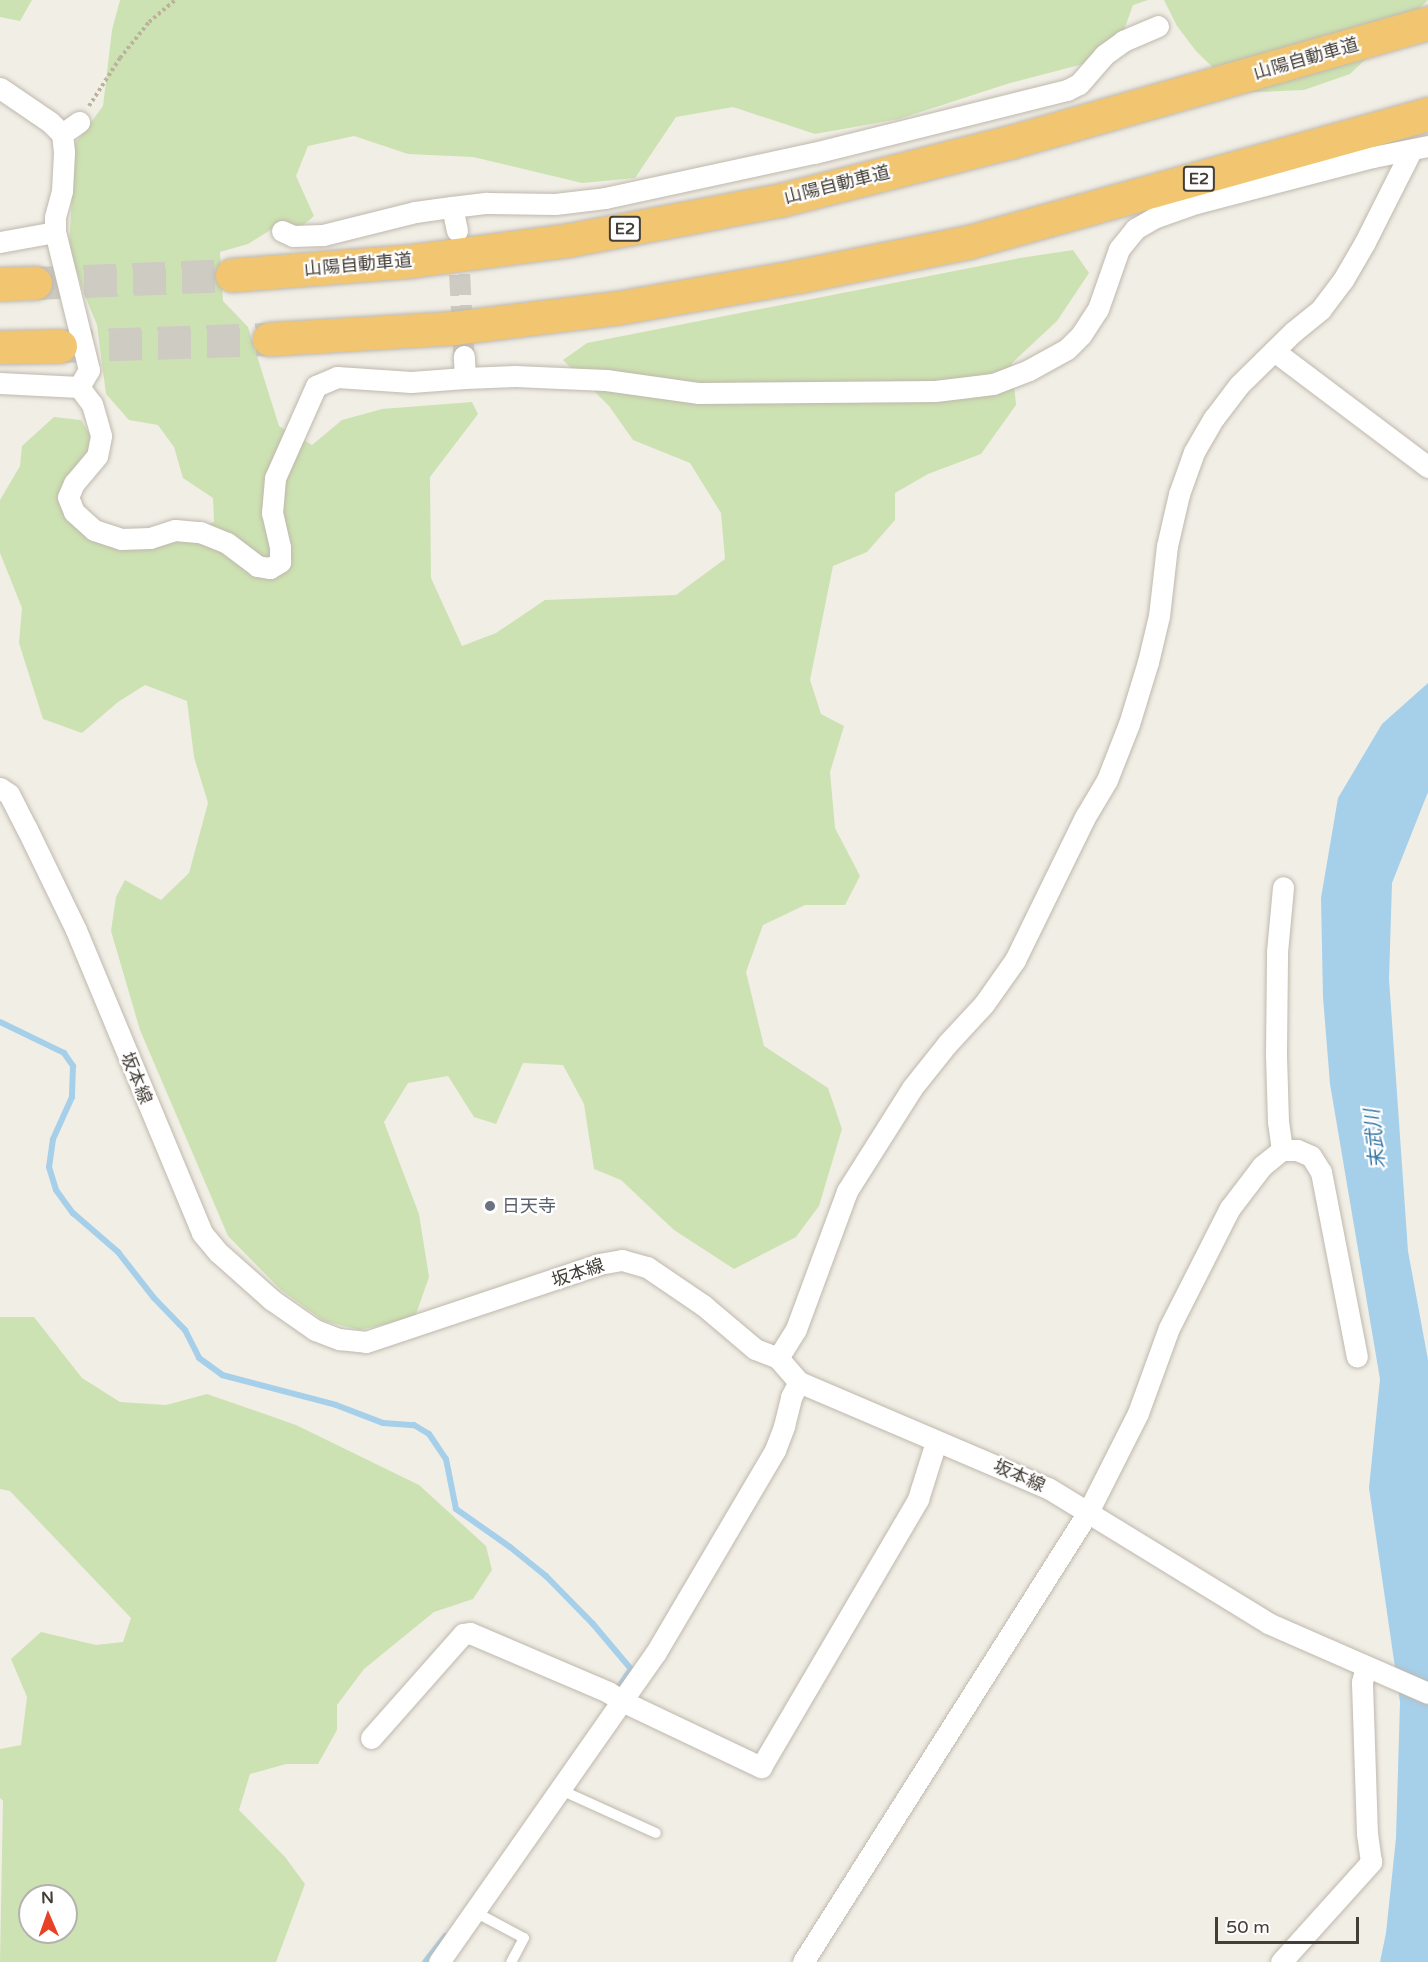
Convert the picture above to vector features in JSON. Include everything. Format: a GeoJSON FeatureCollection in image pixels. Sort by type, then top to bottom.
{"type":"FeatureCollection","features":[{"type":"Feature","properties":{"kind":"highway","name":"山陽自動車道"},"geometry":{"type":"LineString","coordinates":[[232,275],[410,261],[569,240],[781,200],[1010,142],[1428,23]]}},
{"type":"Feature","properties":{"kind":"highway","name":"E2"},"geometry":{"type":"LineString","coordinates":[[269,339],[453,328],[617,308],[800,276],[969,242],[1428,114]]}},
{"type":"Feature","properties":{"kind":"highway"},"geometry":{"type":"LineString","coordinates":[[0,284],[35,283]]}},
{"type":"Feature","properties":{"kind":"highway"},"geometry":{"type":"LineString","coordinates":[[0,347],[60,346]]}},
{"type":"Feature","properties":{"kind":"street"},"geometry":{"type":"LineString","coordinates":[[282,231],[293,236],[323,235],[415,212],[452,207],[487,203],[555,204],[605,198],[814,153],[1067,90],[1079,84],[1104,55],[1123,41],[1158,26]]}},
{"type":"Feature","properties":{"kind":"street"},"geometry":{"type":"LineString","coordinates":[[0,88],[50,122],[70,128],[64,152],[62,190],[55,217],[55,232],[89,370],[79,387]]}},
{"type":"Feature","properties":{"kind":"street"},"geometry":{"type":"LineString","coordinates":[[778,1358],[796,1329],[847,1191],[912,1088],[947,1044],[984,1004],[1015,960],[1085,817],[1097,800],[1130,724],[1148,662],[1159,616],[1169,536],[1179,494],[1194,452],[1214,418],[1239,385],[1321,309],[1343,280],[1419,149]]}},
{"type":"Feature","properties":{"kind":"street"},"geometry":{"type":"LineString","coordinates":[[0,383],[79,387],[92,404],[100,436],[97,456],[74,483],[68,497],[74,512],[94,530],[121,539],[150,538],[175,530],[200,532],[227,543],[257,566],[270,568],[280,562],[280,547],[272,513],[275,478],[316,386],[337,377],[411,382],[515,376],[606,380],[699,393],[935,391],[993,384],[1029,370],[1067,350],[1081,335],[1098,309],[1119,249],[1135,229],[1156,217],[1196,203],[1373,157],[1419,149]]}},
{"type":"Feature","properties":{"kind":"street"},"geometry":{"type":"LineString","coordinates":[[452,207],[457,230]]}},
{"type":"Feature","properties":{"kind":"street"},"geometry":{"type":"LineString","coordinates":[[0,242],[55,232]]}},
{"type":"Feature","properties":{"kind":"street"},"geometry":{"type":"LineString","coordinates":[[1274,351],[1428,467]]}},
{"type":"Feature","properties":{"kind":"street"},"geometry":{"type":"LineString","coordinates":[[464,356],[465,378]]}},
{"type":"Feature","properties":{"kind":"street","name":"坂本線"},"geometry":{"type":"LineString","coordinates":[[0,788],[9,794],[75,930],[202,1233],[219,1253],[272,1300],[315,1330],[339,1339],[366,1342],[599,1264],[622,1260],[647,1267],[670,1281],[755,1349],[778,1358],[799,1382],[1048,1488],[1268,1623],[1428,1693]]}},
{"type":"Feature","properties":{"kind":"street"},"geometry":{"type":"LineString","coordinates":[[1282,1150],[1278,1122],[1276,1054],[1277,952],[1283,887]]}},
{"type":"Feature","properties":{"kind":"street"},"geometry":{"type":"LineString","coordinates":[[803,1962],[1088,1512],[1138,1413],[1169,1328],[1230,1208],[1262,1166],[1282,1150],[1297,1150],[1311,1156],[1322,1172],[1357,1357]]}},
{"type":"Feature","properties":{"kind":"street"},"geometry":{"type":"LineString","coordinates":[[439,1962],[561,1790],[617,1697],[655,1654],[775,1450],[791,1397],[799,1382]]}},
{"type":"Feature","properties":{"kind":"street"},"geometry":{"type":"LineString","coordinates":[[370,1738],[463,1634],[470,1633],[617,1697],[761,1767],[918,1499],[936,1442]]}},
{"type":"Feature","properties":{"kind":"street"},"geometry":{"type":"LineString","coordinates":[[1281,1962],[1371,1862],[1367,1834],[1362,1682],[1373,1669]]}},
{"type":"Feature","properties":{"kind":"lane"},"geometry":{"type":"LineString","coordinates":[[561,1790],[656,1833]]}},
{"type":"Feature","properties":{"kind":"lane"},"geometry":{"type":"LineString","coordinates":[[475,1912],[524,1938],[511,1962]]}},
{"type":"Feature","properties":{"kind":"path"},"geometry":{"type":"LineString","coordinates":[[70,128],[149,22],[175,0]]}},
{"type":"Feature","properties":{"kind":"green space"},"geometry":{"type":"Polygon","coordinates":[[[0,0],[32,0],[20,21],[0,17],[0,0]]]}},
{"type":"Feature","properties":{"kind":"green space"},"geometry":{"type":"Polygon","coordinates":[[[120,0],[1148,0],[1133,5],[1124,30],[1087,63],[1010,83],[899,119],[815,134],[733,107],[676,117],[635,178],[582,183],[473,157],[408,154],[354,136],[308,146],[296,176],[314,216],[301,227],[272,229],[248,244],[220,252],[223,301],[248,327],[279,426],[312,445],[342,420],[382,409],[472,402],[478,414],[430,477],[431,578],[462,646],[496,633],[545,600],[676,595],[725,559],[721,513],[690,463],[633,440],[609,406],[563,360],[587,343],[1020,258],[1073,250],[1089,273],[1057,321],[1012,363],[1016,405],[981,454],[928,474],[895,493],[895,520],[867,552],[833,566],[810,680],[821,714],[844,726],[830,772],[835,828],[860,876],[845,905],[805,905],[763,925],[746,972],[764,1046],[828,1088],[842,1129],[819,1206],[796,1237],[734,1269],[674,1230],[621,1180],[594,1169],[584,1104],[563,1065],[523,1063],[496,1124],[474,1117],[448,1076],[408,1083],[384,1122],[419,1214],[429,1277],[415,1317],[360,1330],[324,1321],[281,1290],[228,1236],[140,1030],[111,931],[116,897],[125,880],[161,900],[189,873],[208,803],[194,757],[187,701],[145,685],[118,702],[82,733],[43,719],[19,643],[22,608],[0,553],[0,500],[20,466],[22,446],[54,417],[81,420],[93,440],[82,464],[64,487],[96,540],[175,537],[214,522],[213,498],[183,478],[174,447],[158,425],[129,420],[106,394],[97,325],[69,247],[75,144],[103,106],[112,30],[120,0]]]}},
{"type":"Feature","properties":{"kind":"green space"},"geometry":{"type":"Polygon","coordinates":[[[1164,0],[1428,0],[1350,74],[1304,90],[1239,93],[1196,51],[1177,26],[1164,0]]]}},
{"type":"Feature","properties":{"kind":"green space"},"geometry":{"type":"Polygon","coordinates":[[[0,1317],[34,1317],[82,1378],[120,1402],[166,1405],[207,1394],[296,1425],[419,1485],[486,1546],[492,1570],[473,1599],[434,1612],[364,1669],[337,1705],[337,1730],[318,1764],[286,1764],[250,1774],[239,1810],[285,1857],[305,1884],[276,1962],[0,1962],[3,1801],[0,1798],[0,1749],[21,1745],[27,1697],[11,1659],[41,1632],[96,1645],[123,1642],[131,1618],[10,1491],[0,1489],[0,1317]]]}},
{"type":"Feature","properties":{"kind":"water","name":"末武川"},"geometry":{"type":"Polygon","coordinates":[[[1428,683],[1428,792],[1392,883],[1389,979],[1408,1251],[1428,1360],[1428,1962],[1380,1962],[1386,1933],[1396,1838],[1400,1702],[1369,1488],[1380,1379],[1330,1084],[1323,997],[1321,898],[1338,798],[1382,724],[1428,683]]]}},
{"type":"Feature","properties":{"kind":"waterway"},"geometry":{"type":"LineString","coordinates":[[0,1022],[64,1053],[73,1066],[72,1097],[53,1139],[49,1167],[56,1190],[73,1213],[118,1252],[154,1298],[185,1330],[199,1358],[222,1375],[336,1405],[383,1423],[414,1425],[429,1434],[446,1459],[456,1509],[546,1576],[593,1624],[631,1669],[619,1687]]}},
{"type":"Feature","properties":{"kind":"waterway"},"geometry":{"type":"LineString","coordinates":[[425,1962],[445,1936]]}},
{"type":"Feature","properties":{"kind":"tunnel"},"geometry":{"type":"LineString","coordinates":[[458,243],[464,356]]}},
{"type":"Feature","properties":{"kind":"tunnel"},"geometry":{"type":"LineString","coordinates":[[35,283],[232,275]]}},
{"type":"Feature","properties":{"kind":"tunnel"},"geometry":{"type":"LineString","coordinates":[[60,346],[269,339]]}},
{"type":"Feature","properties":{"kind":"place","name":"日天寺"},"geometry":{"type":"Point","coordinates":[490,1206]}}]}
